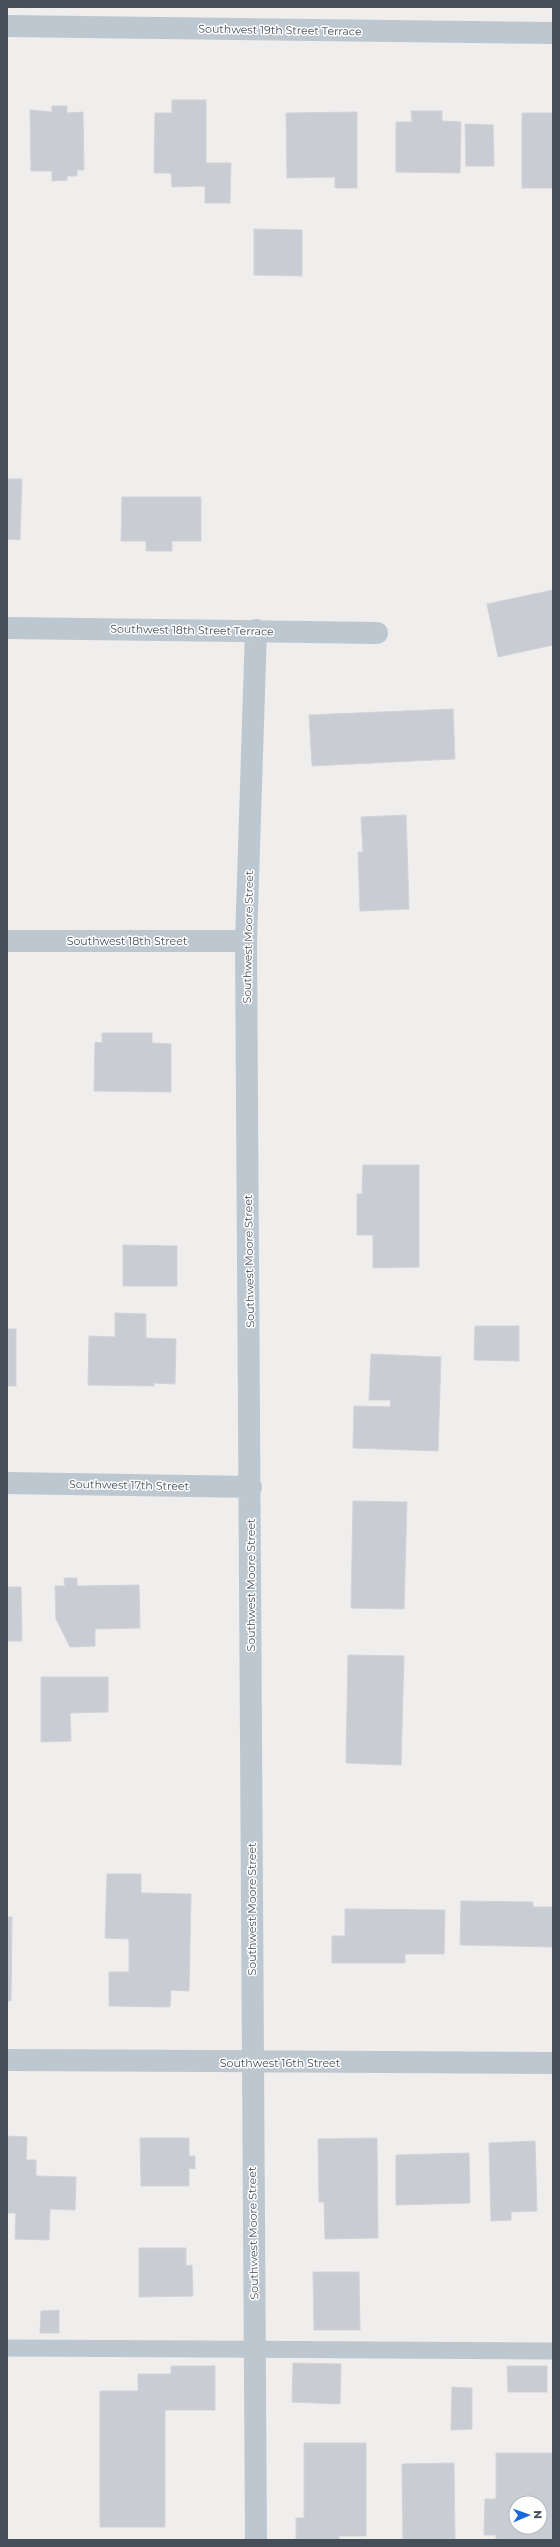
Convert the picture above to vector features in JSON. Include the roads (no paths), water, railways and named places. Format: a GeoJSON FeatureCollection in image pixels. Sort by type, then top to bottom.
{"type":"FeatureCollection","features":[{"type":"Feature","properties":{"kind":"street","name":"Southwest 19th Street Terrace"},"geometry":{"type":"LineString","coordinates":[[7,26],[553,33]]}},
{"type":"Feature","properties":{"kind":"street","name":"Southwest 18th Street Terrace"},"geometry":{"type":"LineString","coordinates":[[7,628],[256,630],[377,633]]}},
{"type":"Feature","properties":{"kind":"street","name":"Southwest Moore Street"},"geometry":{"type":"LineString","coordinates":[[256,630],[246,941],[251,1487],[252,2063],[256,2540]]}},
{"type":"Feature","properties":{"kind":"street","name":"Southwest 18th Street"},"geometry":{"type":"LineString","coordinates":[[7,941],[246,941]]}},
{"type":"Feature","properties":{"kind":"street","name":"Southwest 17th Street"},"geometry":{"type":"LineString","coordinates":[[7,1483],[251,1487]]}},
{"type":"Feature","properties":{"kind":"street","name":"Southwest 16th Street"},"geometry":{"type":"LineString","coordinates":[[7,2060],[252,2063],[553,2063]]}},
{"type":"Feature","properties":{"kind":"lane"},"geometry":{"type":"LineString","coordinates":[[7,2348],[553,2351]]}}]}
